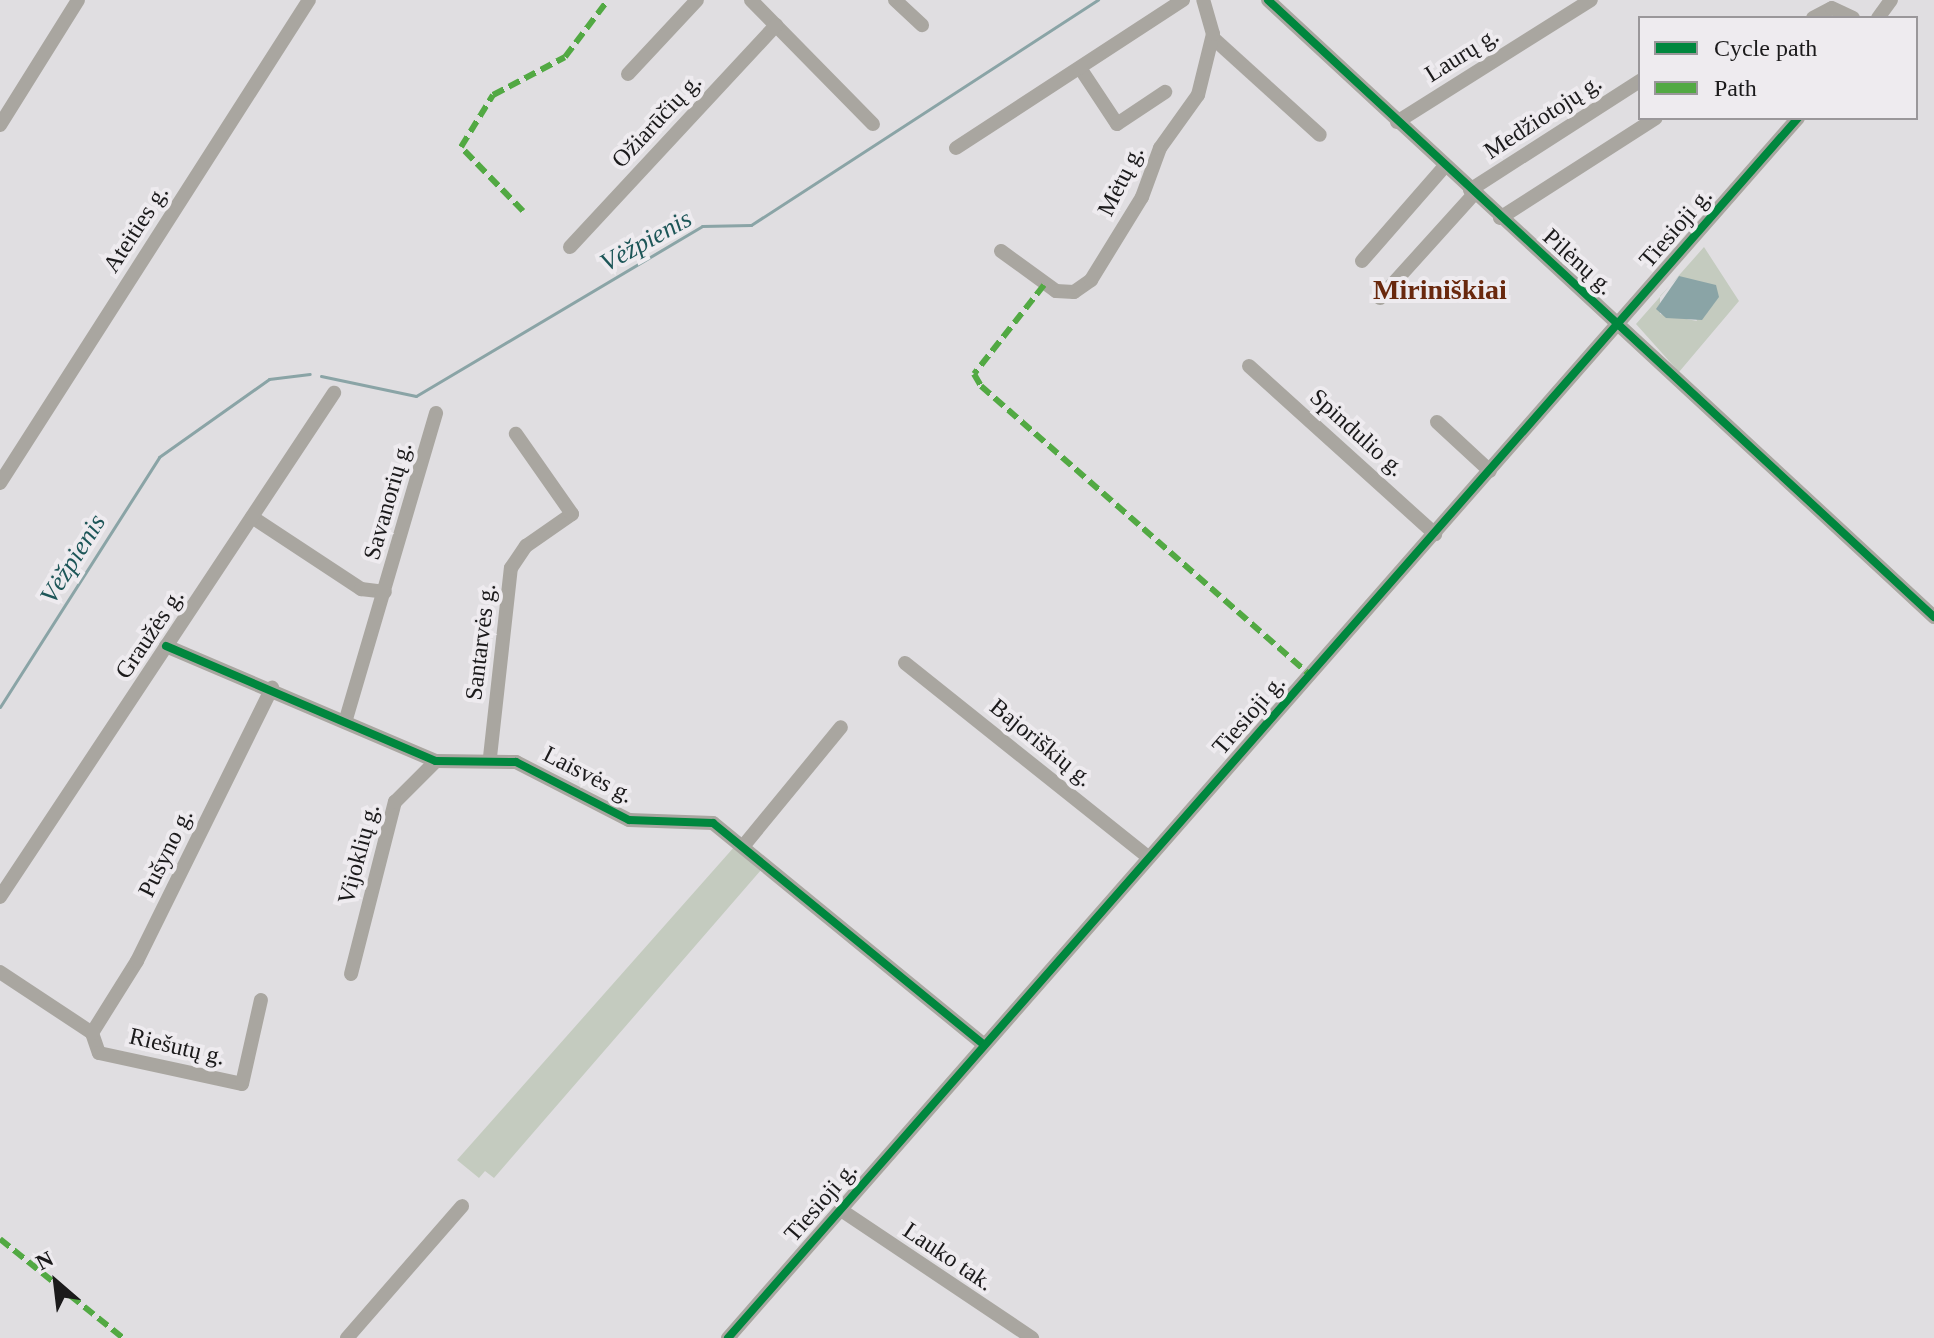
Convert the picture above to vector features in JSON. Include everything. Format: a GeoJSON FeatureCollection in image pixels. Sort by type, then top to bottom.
{"type":"FeatureCollection","features":[{"type":"Feature","properties":{"kind":"street"},"geometry":{"type":"LineString","coordinates":[[0,125],[78,0]]}},
{"type":"Feature","properties":{"kind":"street","name":"Ateities g."},"geometry":{"type":"LineString","coordinates":[[0,483],[309,0]]}},
{"type":"Feature","properties":{"kind":"street"},"geometry":{"type":"LineString","coordinates":[[628,74],[697,0]]}},
{"type":"Feature","properties":{"kind":"street"},"geometry":{"type":"LineString","coordinates":[[751,0],[873,124]]}},
{"type":"Feature","properties":{"kind":"street"},"geometry":{"type":"LineString","coordinates":[[895,0],[922,25]]}},
{"type":"Feature","properties":{"kind":"street"},"geometry":{"type":"LineString","coordinates":[[956,148],[1183,0]]}},
{"type":"Feature","properties":{"kind":"street","name":"Mėtų g."},"geometry":{"type":"LineString","coordinates":[[1001,251],[1056,291],[1074,292],[1091,280],[1142,197],[1160,148],[1198,95],[1213,38],[1203,0]]}},
{"type":"Feature","properties":{"kind":"street","name":"Pilėnų g."},"geometry":{"type":"LineString","coordinates":[[1268,0],[1934,617]]}},
{"type":"Feature","properties":{"kind":"street","name":"Laurų g."},"geometry":{"type":"LineString","coordinates":[[1397,122],[1591,0]]}},
{"type":"Feature","properties":{"kind":"street"},"geometry":{"type":"LineString","coordinates":[[1817,16],[1832,8],[1849,16]]}},
{"type":"Feature","properties":{"kind":"street","name":"Ožiarūčių g."},"geometry":{"type":"LineString","coordinates":[[570,247],[776,25]]}},
{"type":"Feature","properties":{"kind":"street"},"geometry":{"type":"LineString","coordinates":[[1213,38],[1320,135]]}},
{"type":"Feature","properties":{"kind":"street"},"geometry":{"type":"LineString","coordinates":[[1080,68],[1117,124],[1165,92]]}},
{"type":"Feature","properties":{"kind":"street","name":"Medžiotojų g."},"geometry":{"type":"LineString","coordinates":[[1380,298],[1472,192],[1638,82]]}},
{"type":"Feature","properties":{"kind":"street"},"geometry":{"type":"LineString","coordinates":[[1500,218],[1653,120]]}},
{"type":"Feature","properties":{"kind":"street","name":"Tiesioji g."},"geometry":{"type":"LineString","coordinates":[[728,1338],[1796,120]]}},
{"type":"Feature","properties":{"kind":"street"},"geometry":{"type":"LineString","coordinates":[[1362,261],[1445,166]]}},
{"type":"Feature","properties":{"kind":"street","name":"Spindulio g."},"geometry":{"type":"LineString","coordinates":[[1249,366],[1435,534]]}},
{"type":"Feature","properties":{"kind":"street","name":"Graužės g."},"geometry":{"type":"LineString","coordinates":[[0,897],[334,393]]}},
{"type":"Feature","properties":{"kind":"street","name":"Savanorių g."},"geometry":{"type":"LineString","coordinates":[[252,517],[361,589],[385,592],[436,413]]}},
{"type":"Feature","properties":{"kind":"street"},"geometry":{"type":"LineString","coordinates":[[1437,422],[1490,471]]}},
{"type":"Feature","properties":{"kind":"street","name":"Santarvės g."},"geometry":{"type":"LineString","coordinates":[[490,757],[511,568],[526,546],[572,514],[516,434]]}},
{"type":"Feature","properties":{"kind":"street"},"geometry":{"type":"LineString","coordinates":[[346,719],[385,592]]}},
{"type":"Feature","properties":{"kind":"street","name":"Laisvės g."},"geometry":{"type":"LineString","coordinates":[[166,646],[346,719],[436,761],[490,757],[533,768],[629,820],[703,821],[745,844],[984,1045]]}},
{"type":"Feature","properties":{"kind":"street","name":"Bajoriškių g."},"geometry":{"type":"LineString","coordinates":[[905,663],[1149,858]]}},
{"type":"Feature","properties":{"kind":"street","name":"Pušyno g."},"geometry":{"type":"LineString","coordinates":[[92,1033],[137,961],[272,688]]}},
{"type":"Feature","properties":{"kind":"street"},"geometry":{"type":"LineString","coordinates":[[745,844],[841,727]]}},
{"type":"Feature","properties":{"kind":"street","name":"Vijoklių g."},"geometry":{"type":"LineString","coordinates":[[351,974],[395,802],[436,761]]}},
{"type":"Feature","properties":{"kind":"street","name":"Riešutų g."},"geometry":{"type":"LineString","coordinates":[[0,972],[92,1033],[99,1053],[242,1084],[261,1000]]}},
{"type":"Feature","properties":{"kind":"street"},"geometry":{"type":"LineString","coordinates":[[347,1338],[462,1206]]}},
{"type":"Feature","properties":{"kind":"street","name":"Lauko tak."},"geometry":{"type":"LineString","coordinates":[[841,1210],[1032,1338]]}},
{"type":"Feature","properties":{"kind":"shaded area"},"geometry":{"type":"Polygon","coordinates":[[[1704,247],[1739,301],[1679,372],[1636,324],[1660,297],[1660,314],[1697,321],[1679,276],[1670,285],[1704,247]]]}},
{"type":"Feature","properties":{"kind":"shaded area"},"geometry":{"type":"Polygon","coordinates":[[[735,846],[761,870],[494,1178],[485,1171],[479,1178],[457,1160],[735,846]]]}},
{"type":"Feature","properties":{"kind":"water"},"geometry":{"type":"Polygon","coordinates":[[[1679,276],[1716,285],[1719,297],[1702,320],[1666,318],[1656,309],[1679,276]]]}},
{"type":"Feature","properties":{"kind":"waterway","name":"Vėžpienis"},"geometry":{"type":"LineString","coordinates":[[321,376],[416,396],[702,226],[751,225],[1098,0]]}},
{"type":"Feature","properties":{"kind":"waterway","name":"Vėžpienis"},"geometry":{"type":"LineString","coordinates":[[0,707],[159,457],[269,379],[310,374]]}},
{"type":"Feature","properties":{"kind":"marked path"},"geometry":{"type":"LineString","coordinates":[[523,211],[461,147],[493,95],[565,57],[608,0]]}},
{"type":"Feature","properties":{"kind":"marked path"},"geometry":{"type":"LineString","coordinates":[[1044,285],[974,374],[981,386],[1310,675]]}},
{"type":"Feature","properties":{"kind":"marked path"},"geometry":{"type":"LineString","coordinates":[[0,1239],[123,1338]]}},
{"type":"Feature","properties":{"kind":"cycle path"},"geometry":{"type":"LineString","coordinates":[[1268,0],[1934,617]]}},
{"type":"Feature","properties":{"kind":"cycle path"},"geometry":{"type":"LineString","coordinates":[[728,1338],[1796,120]]}},
{"type":"Feature","properties":{"kind":"cycle path"},"geometry":{"type":"LineString","coordinates":[[166,646],[436,761],[516,762],[629,820],[713,823],[984,1045]]}},
{"type":"Feature","properties":{"kind":"district","name":"Miriniškiai"},"geometry":{"type":"Point","coordinates":[1440,290]}}]}
